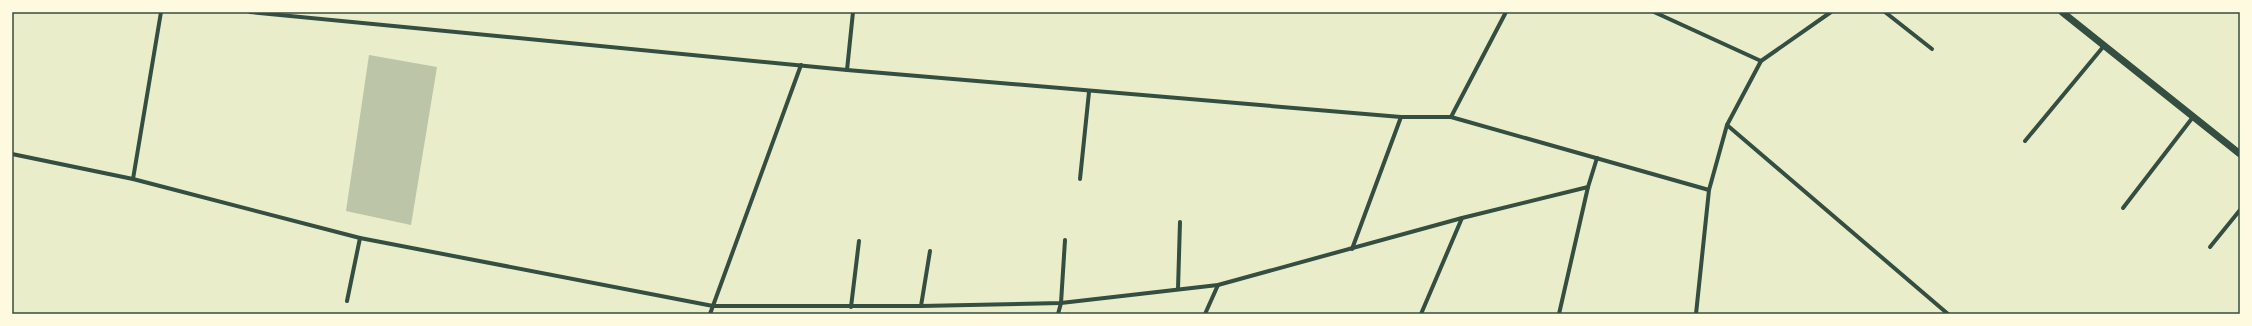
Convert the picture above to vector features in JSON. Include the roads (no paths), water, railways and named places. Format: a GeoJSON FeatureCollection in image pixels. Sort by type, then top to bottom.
{"type":"FeatureCollection","features":[{"type":"Feature","properties":{"kind":"street"},"geometry":{"type":"LineString","coordinates":[[133,179],[161,12]]}},
{"type":"Feature","properties":{"kind":"street"},"geometry":{"type":"LineString","coordinates":[[250,12],[1089,92],[1401,117],[1451,117],[1709,190]]}},
{"type":"Feature","properties":{"kind":"street"},"geometry":{"type":"LineString","coordinates":[[847,70],[852,12]]}},
{"type":"Feature","properties":{"kind":"street"},"geometry":{"type":"LineString","coordinates":[[1451,117],[1506,12]]}},
{"type":"Feature","properties":{"kind":"street"},"geometry":{"type":"LineString","coordinates":[[1654,12],[1761,61]]}},
{"type":"Feature","properties":{"kind":"street"},"geometry":{"type":"LineString","coordinates":[[1696,314],[1709,190],[1727,125],[1761,61],[1831,12]]}},
{"type":"Feature","properties":{"kind":"street"},"geometry":{"type":"LineString","coordinates":[[1885,12],[1932,49]]}},
{"type":"Feature","properties":{"kind":"street"},"geometry":{"type":"LineString","coordinates":[[2062,12],[2103,47],[2240,154]]}},
{"type":"Feature","properties":{"kind":"street"},"geometry":{"type":"LineString","coordinates":[[2025,141],[2103,47]]}},
{"type":"Feature","properties":{"kind":"street"},"geometry":{"type":"LineString","coordinates":[[710,314],[801,65]]}},
{"type":"Feature","properties":{"kind":"street"},"geometry":{"type":"LineString","coordinates":[[1080,179],[1089,92]]}},
{"type":"Feature","properties":{"kind":"street"},"geometry":{"type":"LineString","coordinates":[[1352,249],[1401,117]]}},
{"type":"Feature","properties":{"kind":"street"},"geometry":{"type":"LineString","coordinates":[[2123,208],[2193,117]]}},
{"type":"Feature","properties":{"kind":"street"},"geometry":{"type":"LineString","coordinates":[[1727,125],[1948,314]]}},
{"type":"Feature","properties":{"kind":"street"},"geometry":{"type":"LineString","coordinates":[[12,154],[133,179],[360,238],[713,306],[921,306],[1061,303],[1218,285],[1462,218],[1588,187]]}},
{"type":"Feature","properties":{"kind":"street"},"geometry":{"type":"LineString","coordinates":[[1559,314],[1588,187],[1597,158]]}},
{"type":"Feature","properties":{"kind":"street"},"geometry":{"type":"LineString","coordinates":[[2210,247],[2240,210]]}},
{"type":"Feature","properties":{"kind":"street"},"geometry":{"type":"LineString","coordinates":[[1421,314],[1462,218]]}},
{"type":"Feature","properties":{"kind":"street"},"geometry":{"type":"LineString","coordinates":[[1178,289],[1180,222]]}},
{"type":"Feature","properties":{"kind":"street"},"geometry":{"type":"LineString","coordinates":[[347,301],[360,238]]}},
{"type":"Feature","properties":{"kind":"street"},"geometry":{"type":"LineString","coordinates":[[1058,314],[1061,303],[1064,240]]}},
{"type":"Feature","properties":{"kind":"street"},"geometry":{"type":"LineString","coordinates":[[851,306],[859,241]]}},
{"type":"Feature","properties":{"kind":"street"},"geometry":{"type":"LineString","coordinates":[[921,306],[930,251]]}},
{"type":"Feature","properties":{"kind":"street"},"geometry":{"type":"LineString","coordinates":[[1205,314],[1218,285]]}}]}
